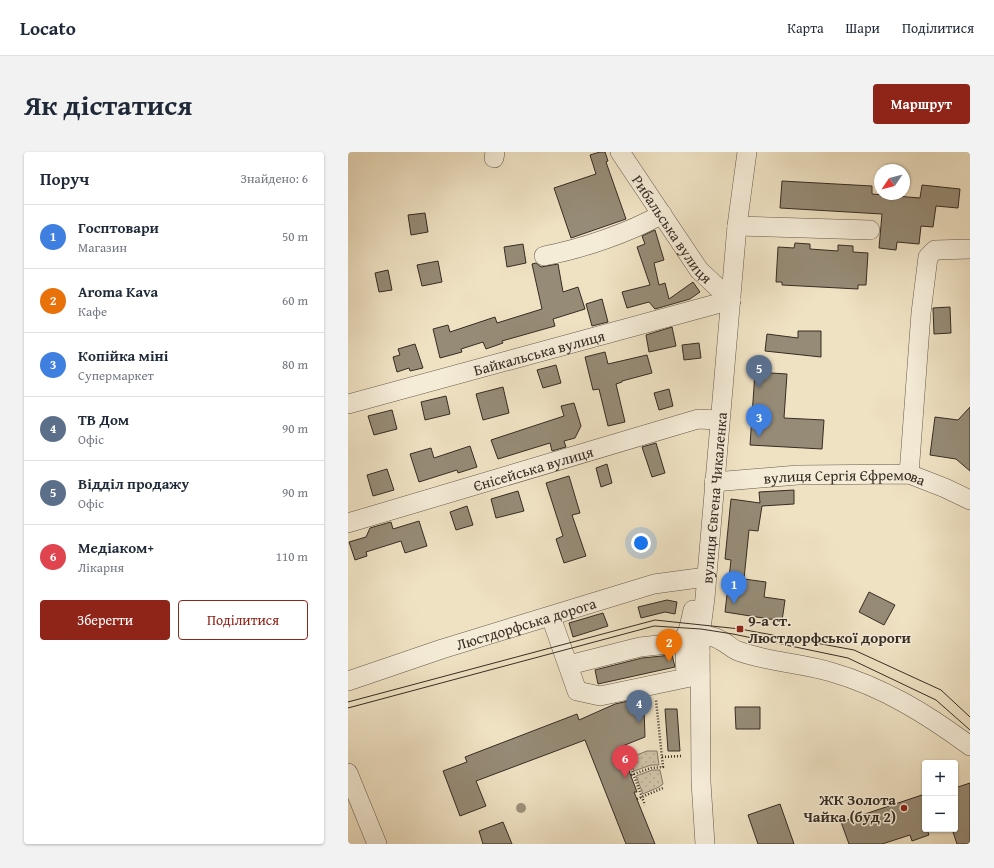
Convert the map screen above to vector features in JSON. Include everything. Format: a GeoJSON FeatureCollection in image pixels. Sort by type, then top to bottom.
{"type":"FeatureCollection","features":[{"type":"Feature","properties":{"kind":"street","name":"Рибальська вулиця"},"geometry":{"type":"LineString","coordinates":[[620,152],[699,270],[730,300]]}},
{"type":"Feature","properties":{"kind":"street","name":"вулиця Євгена Чикаленка"},"geometry":{"type":"LineString","coordinates":[[705,844],[693,676],[700,644],[705,598],[730,300],[737,226],[747,152]]}},
{"type":"Feature","properties":{"kind":"street"},"geometry":{"type":"LineString","coordinates":[[544,256],[573,250],[650,221],[662,214]]}},
{"type":"Feature","properties":{"kind":"street"},"geometry":{"type":"LineString","coordinates":[[737,226],[870,230]]}},
{"type":"Feature","properties":{"kind":"street"},"geometry":{"type":"LineString","coordinates":[[909,474],[921,313],[928,257],[935,250],[970,249]]}},
{"type":"Feature","properties":{"kind":"street","name":"Байкальська вулиця"},"geometry":{"type":"LineString","coordinates":[[348,404],[730,300]]}},
{"type":"Feature","properties":{"kind":"street","name":"Єнісейська вулиця"},"geometry":{"type":"LineString","coordinates":[[348,523],[698,419],[719,420]]}},
{"type":"Feature","properties":{"kind":"street","name":"вулиця Сергія Єфремова"},"geometry":{"type":"LineString","coordinates":[[714,482],[798,475],[909,474],[945,488],[970,500]]}},
{"type":"Feature","properties":{"kind":"street","name":"Люстдорфська дорога"},"geometry":{"type":"LineString","coordinates":[[348,680],[442,649],[551,617],[654,584],[706,577]]}},
{"type":"Feature","properties":{"kind":"street"},"geometry":{"type":"LineString","coordinates":[[569,665],[640,647],[677,643],[682,641],[686,636],[693,609],[705,598]]}},
{"type":"Feature","properties":{"kind":"street"},"geometry":{"type":"LineString","coordinates":[[551,617],[577,691],[600,696],[693,676]]}},
{"type":"Feature","properties":{"kind":"street"},"geometry":{"type":"LineString","coordinates":[[700,644],[713,637],[721,640],[737,651],[830,672],[871,686],[904,701],[937,721],[970,746]]}},
{"type":"Feature","properties":{"kind":"street"},"geometry":{"type":"LineString","coordinates":[[348,773],[377,844]]}},
{"type":"Feature","properties":{"kind":"path"},"geometry":{"type":"LineString","coordinates":[[632,775],[651,768],[663,767],[654,684]]}},
{"type":"Feature","properties":{"kind":"path"},"geometry":{"type":"LineString","coordinates":[[662,757],[682,756]]}},
{"type":"Feature","properties":{"kind":"path"},"geometry":{"type":"LineString","coordinates":[[628,760],[632,775],[645,805]]}},
{"type":"Feature","properties":{"kind":"path"},"geometry":{"type":"LineString","coordinates":[[637,799],[663,788]]}},
{"type":"Feature","properties":{"kind":"shaded area"},"geometry":{"type":"Polygon","coordinates":[[[647,751],[657,751],[659,765],[651,765],[634,771],[629,758],[647,751]]]}},
{"type":"Feature","properties":{"kind":"shaded area"},"geometry":{"type":"Polygon","coordinates":[[[652,770],[660,770],[663,784],[643,794],[636,776],[652,770]]]}},
{"type":"Feature","properties":{"kind":"building"},"geometry":{"type":"Polygon","coordinates":[[[605,152],[608,161],[606,162],[626,219],[571,238],[554,188],[596,174],[590,155],[605,152]]]}},
{"type":"Feature","properties":{"kind":"building"},"geometry":{"type":"Polygon","coordinates":[[[782,181],[872,186],[874,200],[910,200],[910,197],[920,198],[922,185],[960,189],[958,208],[936,206],[933,227],[921,226],[919,244],[897,242],[896,250],[879,248],[882,214],[780,208],[782,181]]]}},
{"type":"Feature","properties":{"kind":"building"},"geometry":{"type":"Polygon","coordinates":[[[425,213],[428,232],[411,235],[408,215],[425,213]]]}},
{"type":"Feature","properties":{"kind":"building"},"geometry":{"type":"Polygon","coordinates":[[[655,230],[664,260],[654,263],[659,285],[665,283],[669,299],[693,282],[700,292],[690,299],[655,309],[649,302],[627,308],[622,292],[650,285],[637,247],[645,244],[642,236],[655,230]]]}},
{"type":"Feature","properties":{"kind":"building"},"geometry":{"type":"Polygon","coordinates":[[[795,243],[810,244],[810,249],[838,251],[838,245],[853,246],[853,252],[868,253],[866,285],[858,285],[858,289],[782,285],[782,282],[776,282],[778,247],[794,248],[795,243]]]}},
{"type":"Feature","properties":{"kind":"building"},"geometry":{"type":"Polygon","coordinates":[[[523,244],[526,263],[507,267],[504,247],[523,244]]]}},
{"type":"Feature","properties":{"kind":"building"},"geometry":{"type":"Polygon","coordinates":[[[438,261],[442,282],[422,286],[417,265],[438,261]]]}},
{"type":"Feature","properties":{"kind":"building"},"geometry":{"type":"Polygon","coordinates":[[[536,263],[541,267],[558,264],[563,292],[578,287],[585,309],[553,319],[555,326],[502,341],[503,343],[486,349],[483,342],[461,349],[462,352],[440,358],[433,329],[448,325],[450,332],[495,317],[497,323],[542,309],[532,264],[536,263]]]}},
{"type":"Feature","properties":{"kind":"building"},"geometry":{"type":"Polygon","coordinates":[[[388,270],[392,290],[379,292],[375,273],[388,270]]]}},
{"type":"Feature","properties":{"kind":"building"},"geometry":{"type":"Polygon","coordinates":[[[602,299],[608,322],[592,326],[586,304],[602,299]]]}},
{"type":"Feature","properties":{"kind":"building"},"geometry":{"type":"Polygon","coordinates":[[[950,307],[951,333],[934,334],[933,308],[950,307]]]}},
{"type":"Feature","properties":{"kind":"building"},"geometry":{"type":"Polygon","coordinates":[[[672,327],[676,346],[649,352],[646,335],[672,327]]]}},
{"type":"Feature","properties":{"kind":"building"},"geometry":{"type":"Polygon","coordinates":[[[798,331],[821,331],[821,357],[765,351],[767,334],[798,338],[798,331]]]}},
{"type":"Feature","properties":{"kind":"building"},"geometry":{"type":"Polygon","coordinates":[[[699,343],[701,358],[684,360],[682,345],[699,343]]]}},
{"type":"Feature","properties":{"kind":"building"},"geometry":{"type":"Polygon","coordinates":[[[415,344],[423,368],[410,371],[409,368],[397,372],[393,357],[400,355],[398,349],[415,344]]]}},
{"type":"Feature","properties":{"kind":"building"},"geometry":{"type":"Polygon","coordinates":[[[605,352],[608,364],[647,355],[652,373],[616,384],[625,422],[608,426],[599,389],[593,390],[585,357],[605,352]]]}},
{"type":"Feature","properties":{"kind":"building"},"geometry":{"type":"Polygon","coordinates":[[[556,365],[561,383],[543,388],[537,370],[556,365]]]}},
{"type":"Feature","properties":{"kind":"building"},"geometry":{"type":"Polygon","coordinates":[[[755,372],[787,374],[784,418],[824,420],[822,449],[750,445],[755,372]]]}},
{"type":"Feature","properties":{"kind":"building"},"geometry":{"type":"Polygon","coordinates":[[[503,387],[509,413],[483,420],[476,394],[503,387]]]}},
{"type":"Feature","properties":{"kind":"building"},"geometry":{"type":"Polygon","coordinates":[[[669,389],[673,406],[659,410],[654,393],[669,389]]]}},
{"type":"Feature","properties":{"kind":"building"},"geometry":{"type":"Polygon","coordinates":[[[446,396],[450,414],[425,420],[421,402],[446,396]]]}},
{"type":"Feature","properties":{"kind":"building"},"geometry":{"type":"Polygon","coordinates":[[[574,403],[581,426],[575,438],[564,441],[566,447],[552,451],[550,443],[498,459],[491,440],[564,416],[561,406],[574,403]]]}},
{"type":"Feature","properties":{"kind":"building"},"geometry":{"type":"Polygon","coordinates":[[[970,407],[970,471],[956,459],[930,455],[935,417],[958,420],[970,407]]]}},
{"type":"Feature","properties":{"kind":"building"},"geometry":{"type":"Polygon","coordinates":[[[392,410],[397,429],[374,435],[368,416],[392,410]]]}},
{"type":"Feature","properties":{"kind":"building"},"geometry":{"type":"Polygon","coordinates":[[[656,443],[665,473],[652,477],[642,447],[656,443]]]}},
{"type":"Feature","properties":{"kind":"building"},"geometry":{"type":"Polygon","coordinates":[[[470,446],[477,467],[458,473],[457,470],[419,482],[410,454],[431,448],[434,458],[470,446]]]}},
{"type":"Feature","properties":{"kind":"building"},"geometry":{"type":"Polygon","coordinates":[[[607,464],[612,483],[601,487],[596,468],[607,464]]]}},
{"type":"Feature","properties":{"kind":"building"},"geometry":{"type":"Polygon","coordinates":[[[387,469],[394,490],[373,496],[367,475],[387,469]]]}},
{"type":"Feature","properties":{"kind":"building"},"geometry":{"type":"Polygon","coordinates":[[[569,476],[580,513],[572,515],[586,556],[564,563],[556,539],[563,536],[546,483],[569,476]]]}},
{"type":"Feature","properties":{"kind":"building"},"geometry":{"type":"Polygon","coordinates":[[[794,490],[794,504],[762,506],[758,531],[749,530],[744,579],[766,582],[764,597],[785,600],[782,621],[725,612],[731,560],[725,559],[731,499],[760,503],[759,492],[794,490]]]}},
{"type":"Feature","properties":{"kind":"building"},"geometry":{"type":"Polygon","coordinates":[[[518,491],[524,511],[496,518],[491,499],[518,491]]]}},
{"type":"Feature","properties":{"kind":"building"},"geometry":{"type":"Polygon","coordinates":[[[467,506],[473,525],[456,530],[450,512],[467,506]]]}},
{"type":"Feature","properties":{"kind":"building"},"geometry":{"type":"Polygon","coordinates":[[[419,521],[427,546],[405,553],[401,541],[366,552],[367,556],[355,560],[349,542],[366,537],[370,528],[391,522],[393,529],[419,521]]]}},
{"type":"Feature","properties":{"kind":"building"},"geometry":{"type":"Polygon","coordinates":[[[869,592],[895,605],[884,625],[859,612],[869,592]]]}},
{"type":"Feature","properties":{"kind":"building"},"geometry":{"type":"Polygon","coordinates":[[[667,600],[677,602],[675,614],[665,612],[641,618],[638,607],[667,600]]]}},
{"type":"Feature","properties":{"kind":"building"},"geometry":{"type":"Polygon","coordinates":[[[603,613],[608,626],[573,637],[569,623],[603,613]]]}},
{"type":"Feature","properties":{"kind":"building"},"geometry":{"type":"Polygon","coordinates":[[[672,655],[675,667],[598,684],[595,670],[642,658],[672,655]]]}},
{"type":"Feature","properties":{"kind":"building"},"geometry":{"type":"Polygon","coordinates":[[[647,697],[651,705],[644,708],[645,737],[620,747],[637,792],[634,792],[655,844],[626,844],[585,740],[476,781],[486,806],[460,816],[443,771],[467,762],[465,757],[577,714],[579,720],[615,704],[647,697]]]}},
{"type":"Feature","properties":{"kind":"building"},"geometry":{"type":"Polygon","coordinates":[[[735,707],[760,707],[760,729],[736,729],[735,707]]]}},
{"type":"Feature","properties":{"kind":"building"},"geometry":{"type":"Polygon","coordinates":[[[665,709],[677,709],[680,751],[668,751],[665,709]]]}},
{"type":"Feature","properties":{"kind":"building"},"geometry":{"type":"Polygon","coordinates":[[[970,783],[970,844],[957,844],[953,832],[958,832],[958,787],[970,783]]]}},
{"type":"Feature","properties":{"kind":"building","name":"ЖК Золота Чайка (буд 2)"},"geometry":{"type":"Polygon","coordinates":[[[922,795],[922,832],[928,832],[929,835],[912,841],[910,835],[882,844],[849,844],[841,822],[922,795]]]}},
{"type":"Feature","properties":{"kind":"building"},"geometry":{"type":"Polygon","coordinates":[[[780,804],[794,844],[758,844],[748,815],[780,804]]]}},
{"type":"Feature","properties":{"kind":"building"},"geometry":{"type":"Polygon","coordinates":[[[503,822],[512,844],[483,844],[479,831],[503,822]]]}},
{"type":"Feature","properties":{"kind":"tram line"},"geometry":{"type":"LineString","coordinates":[[348,702],[655,620],[740,629],[854,650],[941,690],[970,717]]}},
{"type":"Feature","properties":{"kind":"tram line"},"geometry":{"type":"LineString","coordinates":[[348,708],[654,626],[701,629],[733,634],[848,658],[936,700],[970,730]]}},
{"type":"Feature","properties":{"kind":"place","name":"Відділ продажу"},"geometry":{"type":"Point","coordinates":[759,388]}},
{"type":"Feature","properties":{"kind":"place","name":"Копійка міні"},"geometry":{"type":"Point","coordinates":[759,437]}},
{"type":"Feature","properties":{"kind":"place","name":"Госптовари"},"geometry":{"type":"Point","coordinates":[734,604]}},
{"type":"Feature","properties":{"kind":"place","name":"9-а ст. Люстдорфської дороги"},"geometry":{"type":"Point","coordinates":[740,629]}},
{"type":"Feature","properties":{"kind":"place","name":"Aroma Kava"},"geometry":{"type":"Point","coordinates":[669,662]}},
{"type":"Feature","properties":{"kind":"place","name":"ТВ Дом"},"geometry":{"type":"Point","coordinates":[639,723]}},
{"type":"Feature","properties":{"kind":"place","name":"Медіаком+"},"geometry":{"type":"Point","coordinates":[625,778]}},
{"type":"Feature","properties":{"kind":"place","name":"ЖК Золота Чайка (буд 2)"},"geometry":{"type":"Point","coordinates":[904,808]}}]}
